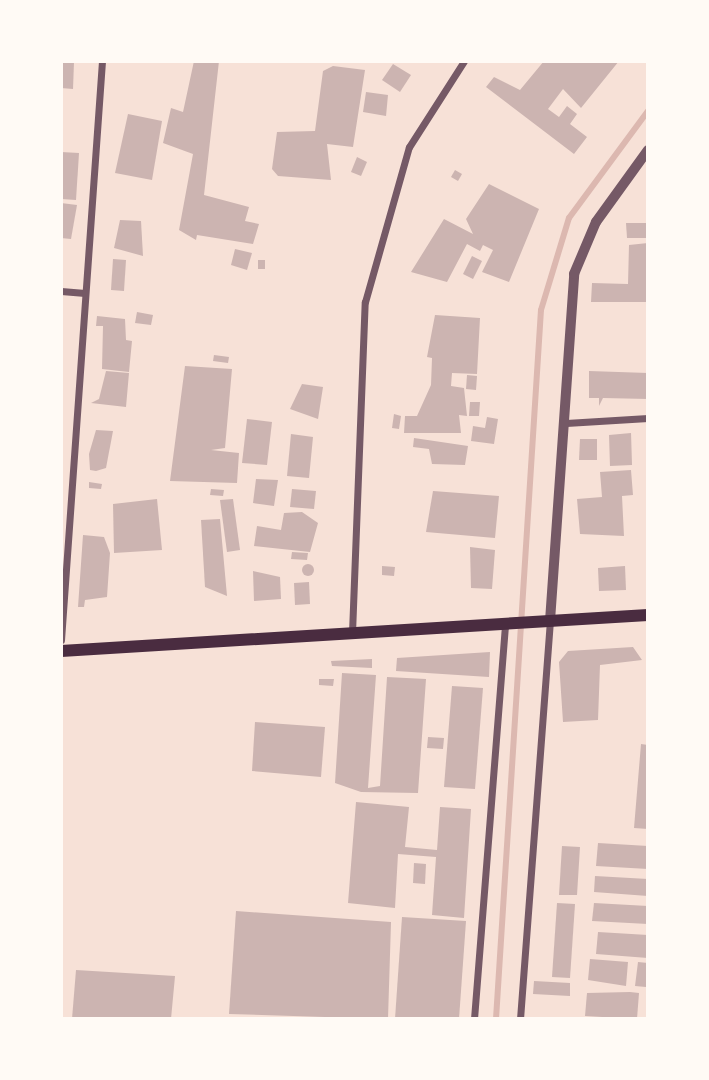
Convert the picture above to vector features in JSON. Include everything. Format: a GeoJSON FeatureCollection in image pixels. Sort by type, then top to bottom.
{"type":"FeatureCollection","features":[{"type":"Feature","properties":{"kind":"main road"},"geometry":{"type":"LineString","coordinates":[[61,651],[648,615]]}},
{"type":"Feature","properties":{"kind":"street"},"geometry":{"type":"LineString","coordinates":[[61,640],[102,61]]}},
{"type":"Feature","properties":{"kind":"street"},"geometry":{"type":"LineString","coordinates":[[352,633],[365,302],[409,147],[464,61]]}},
{"type":"Feature","properties":{"kind":"street"},"geometry":{"type":"LineString","coordinates":[[520,1019],[544,621],[566,422],[574,274],[596,222],[648,150]]}},
{"type":"Feature","properties":{"kind":"street"},"geometry":{"type":"LineString","coordinates":[[61,291],[85,293]]}},
{"type":"Feature","properties":{"kind":"street"},"geometry":{"type":"LineString","coordinates":[[566,422],[648,418]]}},
{"type":"Feature","properties":{"kind":"street"},"geometry":{"type":"LineString","coordinates":[[474,1019],[505,623]]}},
{"type":"Feature","properties":{"kind":"building"},"geometry":{"type":"Polygon","coordinates":[[[61,61],[74,62],[73,89],[61,88],[61,61]]]}},
{"type":"Feature","properties":{"kind":"building"},"geometry":{"type":"Polygon","coordinates":[[[194,61],[219,61],[204,195],[249,207],[245,221],[259,224],[253,244],[197,235],[196,240],[179,230],[193,154],[163,143],[171,108],[183,112],[194,61]]]}},
{"type":"Feature","properties":{"kind":"building"},"geometry":{"type":"Polygon","coordinates":[[[544,61],[619,61],[581,108],[563,89],[548,109],[559,117],[567,106],[577,114],[570,124],[587,137],[574,154],[486,87],[494,77],[520,90],[544,61]]]}},
{"type":"Feature","properties":{"kind":"building"},"geometry":{"type":"Polygon","coordinates":[[[393,64],[411,75],[400,92],[382,80],[393,64]]]}},
{"type":"Feature","properties":{"kind":"building"},"geometry":{"type":"Polygon","coordinates":[[[333,66],[365,70],[353,147],[327,144],[331,180],[278,176],[272,169],[277,132],[315,131],[323,71],[333,66]]]}},
{"type":"Feature","properties":{"kind":"building"},"geometry":{"type":"Polygon","coordinates":[[[366,92],[388,95],[386,116],[363,112],[366,92]]]}},
{"type":"Feature","properties":{"kind":"building"},"geometry":{"type":"Polygon","coordinates":[[[128,114],[162,121],[152,180],[115,173],[128,114]]]}},
{"type":"Feature","properties":{"kind":"building"},"geometry":{"type":"Polygon","coordinates":[[[61,152],[79,153],[76,200],[61,199],[61,152]]]}},
{"type":"Feature","properties":{"kind":"building"},"geometry":{"type":"Polygon","coordinates":[[[357,157],[367,162],[361,176],[351,172],[357,157]]]}},
{"type":"Feature","properties":{"kind":"building"},"geometry":{"type":"Polygon","coordinates":[[[455,170],[462,174],[458,181],[451,177],[455,170]]]}},
{"type":"Feature","properties":{"kind":"building"},"geometry":{"type":"Polygon","coordinates":[[[489,184],[539,209],[509,282],[482,272],[493,250],[483,245],[480,251],[467,244],[447,282],[411,272],[444,219],[473,234],[466,219],[489,184]]]}},
{"type":"Feature","properties":{"kind":"building"},"geometry":{"type":"Polygon","coordinates":[[[61,203],[77,205],[71,239],[61,238],[61,203]]]}},
{"type":"Feature","properties":{"kind":"building"},"geometry":{"type":"Polygon","coordinates":[[[120,220],[141,221],[143,256],[114,248],[120,220]]]}},
{"type":"Feature","properties":{"kind":"building"},"geometry":{"type":"Polygon","coordinates":[[[626,223],[648,223],[648,238],[627,238],[626,223]]]}},
{"type":"Feature","properties":{"kind":"building"},"geometry":{"type":"Polygon","coordinates":[[[648,243],[648,302],[591,302],[592,283],[628,284],[629,245],[648,243]]]}},
{"type":"Feature","properties":{"kind":"building"},"geometry":{"type":"Polygon","coordinates":[[[235,249],[252,253],[247,270],[231,265],[235,249]]]}},
{"type":"Feature","properties":{"kind":"building"},"geometry":{"type":"Polygon","coordinates":[[[472,256],[482,261],[473,279],[463,274],[472,256]]]}},
{"type":"Feature","properties":{"kind":"building"},"geometry":{"type":"Polygon","coordinates":[[[113,259],[126,260],[124,291],[111,290],[113,259]]]}},
{"type":"Feature","properties":{"kind":"building"},"geometry":{"type":"Polygon","coordinates":[[[258,260],[265,260],[265,269],[258,269],[258,260]]]}},
{"type":"Feature","properties":{"kind":"building"},"geometry":{"type":"Polygon","coordinates":[[[137,312],[153,315],[151,325],[135,323],[137,312]]]}},
{"type":"Feature","properties":{"kind":"building"},"geometry":{"type":"Polygon","coordinates":[[[435,315],[480,318],[477,374],[452,373],[451,386],[464,388],[467,416],[459,415],[461,433],[404,433],[405,416],[417,416],[431,385],[432,358],[427,357],[435,315]]]}},
{"type":"Feature","properties":{"kind":"building"},"geometry":{"type":"Polygon","coordinates":[[[97,316],[125,319],[126,340],[132,341],[129,372],[102,369],[103,326],[96,326],[97,316]]]}},
{"type":"Feature","properties":{"kind":"building"},"geometry":{"type":"Polygon","coordinates":[[[214,355],[229,357],[228,363],[213,361],[214,355]]]}},
{"type":"Feature","properties":{"kind":"building"},"geometry":{"type":"Polygon","coordinates":[[[185,366],[232,369],[225,448],[211,450],[239,453],[237,483],[170,481],[185,366]]]}},
{"type":"Feature","properties":{"kind":"building"},"geometry":{"type":"Polygon","coordinates":[[[106,371],[129,373],[126,407],[91,403],[99,399],[106,371]]]}},
{"type":"Feature","properties":{"kind":"building"},"geometry":{"type":"Polygon","coordinates":[[[589,371],[648,373],[648,399],[603,398],[599,406],[599,398],[589,398],[589,371]]]}},
{"type":"Feature","properties":{"kind":"building"},"geometry":{"type":"Polygon","coordinates":[[[467,375],[477,376],[476,390],[466,389],[467,375]]]}},
{"type":"Feature","properties":{"kind":"building"},"geometry":{"type":"Polygon","coordinates":[[[302,384],[323,387],[318,419],[290,409],[302,384]]]}},
{"type":"Feature","properties":{"kind":"building"},"geometry":{"type":"Polygon","coordinates":[[[470,402],[480,402],[479,416],[469,416],[470,402]]]}},
{"type":"Feature","properties":{"kind":"building"},"geometry":{"type":"Polygon","coordinates":[[[394,414],[401,416],[399,429],[392,428],[394,414]]]}},
{"type":"Feature","properties":{"kind":"building"},"geometry":{"type":"Polygon","coordinates":[[[487,417],[498,419],[494,444],[471,441],[473,426],[485,428],[487,417]]]}},
{"type":"Feature","properties":{"kind":"building"},"geometry":{"type":"Polygon","coordinates":[[[247,419],[272,422],[267,465],[242,463],[247,419]]]}},
{"type":"Feature","properties":{"kind":"building"},"geometry":{"type":"Polygon","coordinates":[[[96,430],[113,431],[106,468],[96,471],[90,470],[89,454],[96,430]]]}},
{"type":"Feature","properties":{"kind":"building"},"geometry":{"type":"Polygon","coordinates":[[[631,433],[632,465],[610,466],[609,435],[631,433]]]}},
{"type":"Feature","properties":{"kind":"building"},"geometry":{"type":"Polygon","coordinates":[[[291,434],[313,437],[309,478],[287,476],[291,434]]]}},
{"type":"Feature","properties":{"kind":"building"},"geometry":{"type":"Polygon","coordinates":[[[414,438],[468,446],[465,465],[432,464],[429,449],[413,447],[414,438]]]}},
{"type":"Feature","properties":{"kind":"building"},"geometry":{"type":"Polygon","coordinates":[[[580,439],[597,439],[597,460],[579,460],[580,439]]]}},
{"type":"Feature","properties":{"kind":"building"},"geometry":{"type":"Polygon","coordinates":[[[631,470],[633,495],[622,496],[624,536],[580,534],[577,499],[602,497],[600,472],[631,470]]]}},
{"type":"Feature","properties":{"kind":"building"},"geometry":{"type":"Polygon","coordinates":[[[256,479],[278,480],[274,506],[253,503],[256,479]]]}},
{"type":"Feature","properties":{"kind":"building"},"geometry":{"type":"Polygon","coordinates":[[[89,482],[102,484],[101,489],[89,488],[89,482]]]}},
{"type":"Feature","properties":{"kind":"building"},"geometry":{"type":"Polygon","coordinates":[[[211,489],[224,490],[223,496],[210,495],[211,489]]]}},
{"type":"Feature","properties":{"kind":"building"},"geometry":{"type":"Polygon","coordinates":[[[292,489],[316,491],[314,509],[290,507],[292,489]]]}},
{"type":"Feature","properties":{"kind":"building"},"geometry":{"type":"Polygon","coordinates":[[[433,491],[499,496],[495,538],[426,532],[433,491]]]}},
{"type":"Feature","properties":{"kind":"building"},"geometry":{"type":"Polygon","coordinates":[[[157,499],[162,550],[114,553],[113,504],[157,499]]]}},
{"type":"Feature","properties":{"kind":"building"},"geometry":{"type":"Polygon","coordinates":[[[233,499],[240,550],[227,552],[220,500],[233,499]]]}},
{"type":"Feature","properties":{"kind":"building"},"geometry":{"type":"Polygon","coordinates":[[[302,512],[318,523],[310,552],[254,546],[257,526],[281,530],[284,513],[302,512]]]}},
{"type":"Feature","properties":{"kind":"building"},"geometry":{"type":"Polygon","coordinates":[[[220,519],[227,596],[205,587],[201,520],[220,519]]]}},
{"type":"Feature","properties":{"kind":"building"},"geometry":{"type":"Polygon","coordinates":[[[83,535],[104,537],[110,553],[107,597],[85,600],[84,607],[78,607],[83,535]]]}},
{"type":"Feature","properties":{"kind":"building"},"geometry":{"type":"Polygon","coordinates":[[[470,547],[495,550],[492,589],[471,588],[470,547]]]}},
{"type":"Feature","properties":{"kind":"building"},"geometry":{"type":"Polygon","coordinates":[[[292,552],[308,553],[307,560],[291,559],[292,552]]]}},
{"type":"Feature","properties":{"kind":"building"},"geometry":{"type":"Polygon","coordinates":[[[308,564],[314,570],[308,576],[302,570],[308,564]]]}},
{"type":"Feature","properties":{"kind":"building"},"geometry":{"type":"Polygon","coordinates":[[[382,566],[395,567],[394,576],[382,575],[382,566]]]}},
{"type":"Feature","properties":{"kind":"building"},"geometry":{"type":"Polygon","coordinates":[[[625,566],[626,590],[599,591],[598,568],[625,566]]]}},
{"type":"Feature","properties":{"kind":"building"},"geometry":{"type":"Polygon","coordinates":[[[253,571],[280,577],[281,599],[254,601],[253,571]]]}},
{"type":"Feature","properties":{"kind":"building"},"geometry":{"type":"Polygon","coordinates":[[[309,582],[310,604],[295,605],[294,583],[309,582]]]}},
{"type":"Feature","properties":{"kind":"building"},"geometry":{"type":"Polygon","coordinates":[[[633,647],[642,660],[600,665],[598,720],[563,722],[559,662],[568,651],[633,647]]]}},
{"type":"Feature","properties":{"kind":"building"},"geometry":{"type":"Polygon","coordinates":[[[490,652],[489,677],[396,671],[397,658],[490,652]]]}},
{"type":"Feature","properties":{"kind":"building"},"geometry":{"type":"Polygon","coordinates":[[[372,659],[372,668],[332,666],[331,661],[372,659]]]}},
{"type":"Feature","properties":{"kind":"building"},"geometry":{"type":"Polygon","coordinates":[[[342,673],[376,675],[368,788],[380,786],[387,677],[426,679],[418,793],[361,792],[335,783],[342,673]]]}},
{"type":"Feature","properties":{"kind":"building"},"geometry":{"type":"Polygon","coordinates":[[[319,679],[334,679],[333,686],[319,685],[319,679]]]}},
{"type":"Feature","properties":{"kind":"building"},"geometry":{"type":"Polygon","coordinates":[[[452,686],[483,688],[475,789],[444,787],[452,686]]]}},
{"type":"Feature","properties":{"kind":"building"},"geometry":{"type":"Polygon","coordinates":[[[255,722],[325,727],[321,777],[252,771],[255,722]]]}},
{"type":"Feature","properties":{"kind":"building"},"geometry":{"type":"Polygon","coordinates":[[[428,737],[444,738],[443,749],[427,748],[428,737]]]}},
{"type":"Feature","properties":{"kind":"building"},"geometry":{"type":"Polygon","coordinates":[[[641,744],[648,745],[648,829],[634,828],[641,744]]]}},
{"type":"Feature","properties":{"kind":"building"},"geometry":{"type":"Polygon","coordinates":[[[356,802],[409,807],[405,847],[437,850],[440,807],[471,809],[464,918],[432,915],[436,857],[398,854],[395,908],[348,903],[356,802]]]}},
{"type":"Feature","properties":{"kind":"building"},"geometry":{"type":"Polygon","coordinates":[[[598,843],[648,846],[648,869],[596,866],[598,843]]]}},
{"type":"Feature","properties":{"kind":"building"},"geometry":{"type":"Polygon","coordinates":[[[562,846],[580,847],[577,895],[559,895],[562,846]]]}},
{"type":"Feature","properties":{"kind":"building"},"geometry":{"type":"Polygon","coordinates":[[[414,863],[426,864],[425,884],[413,883],[414,863]]]}},
{"type":"Feature","properties":{"kind":"building"},"geometry":{"type":"Polygon","coordinates":[[[595,876],[648,879],[648,896],[594,892],[595,876]]]}},
{"type":"Feature","properties":{"kind":"building"},"geometry":{"type":"Polygon","coordinates":[[[557,903],[575,904],[570,978],[552,977],[557,903]]]}},
{"type":"Feature","properties":{"kind":"building"},"geometry":{"type":"Polygon","coordinates":[[[594,903],[648,906],[648,924],[592,921],[594,903]]]}},
{"type":"Feature","properties":{"kind":"building"},"geometry":{"type":"Polygon","coordinates":[[[236,911],[391,922],[388,1019],[229,1014],[236,911]]]}},
{"type":"Feature","properties":{"kind":"building"},"geometry":{"type":"Polygon","coordinates":[[[402,917],[466,921],[459,1019],[395,1019],[402,917]]]}},
{"type":"Feature","properties":{"kind":"building"},"geometry":{"type":"Polygon","coordinates":[[[598,932],[648,935],[648,958],[596,954],[598,932]]]}},
{"type":"Feature","properties":{"kind":"building"},"geometry":{"type":"Polygon","coordinates":[[[590,959],[628,962],[626,986],[588,980],[590,959]]]}},
{"type":"Feature","properties":{"kind":"building"},"geometry":{"type":"Polygon","coordinates":[[[638,962],[648,963],[646,987],[635,986],[638,962]]]}},
{"type":"Feature","properties":{"kind":"building"},"geometry":{"type":"Polygon","coordinates":[[[76,970],[175,976],[171,1019],[72,1019],[76,970]]]}},
{"type":"Feature","properties":{"kind":"building"},"geometry":{"type":"Polygon","coordinates":[[[534,981],[570,983],[570,996],[533,994],[534,981]]]}},
{"type":"Feature","properties":{"kind":"building"},"geometry":{"type":"Polygon","coordinates":[[[587,993],[639,993],[637,1019],[585,1016],[587,993]]]}},
{"type":"Feature","properties":{"kind":"waterway"},"geometry":{"type":"LineString","coordinates":[[496,1019],[541,310],[569,218],[648,111]]}}]}
